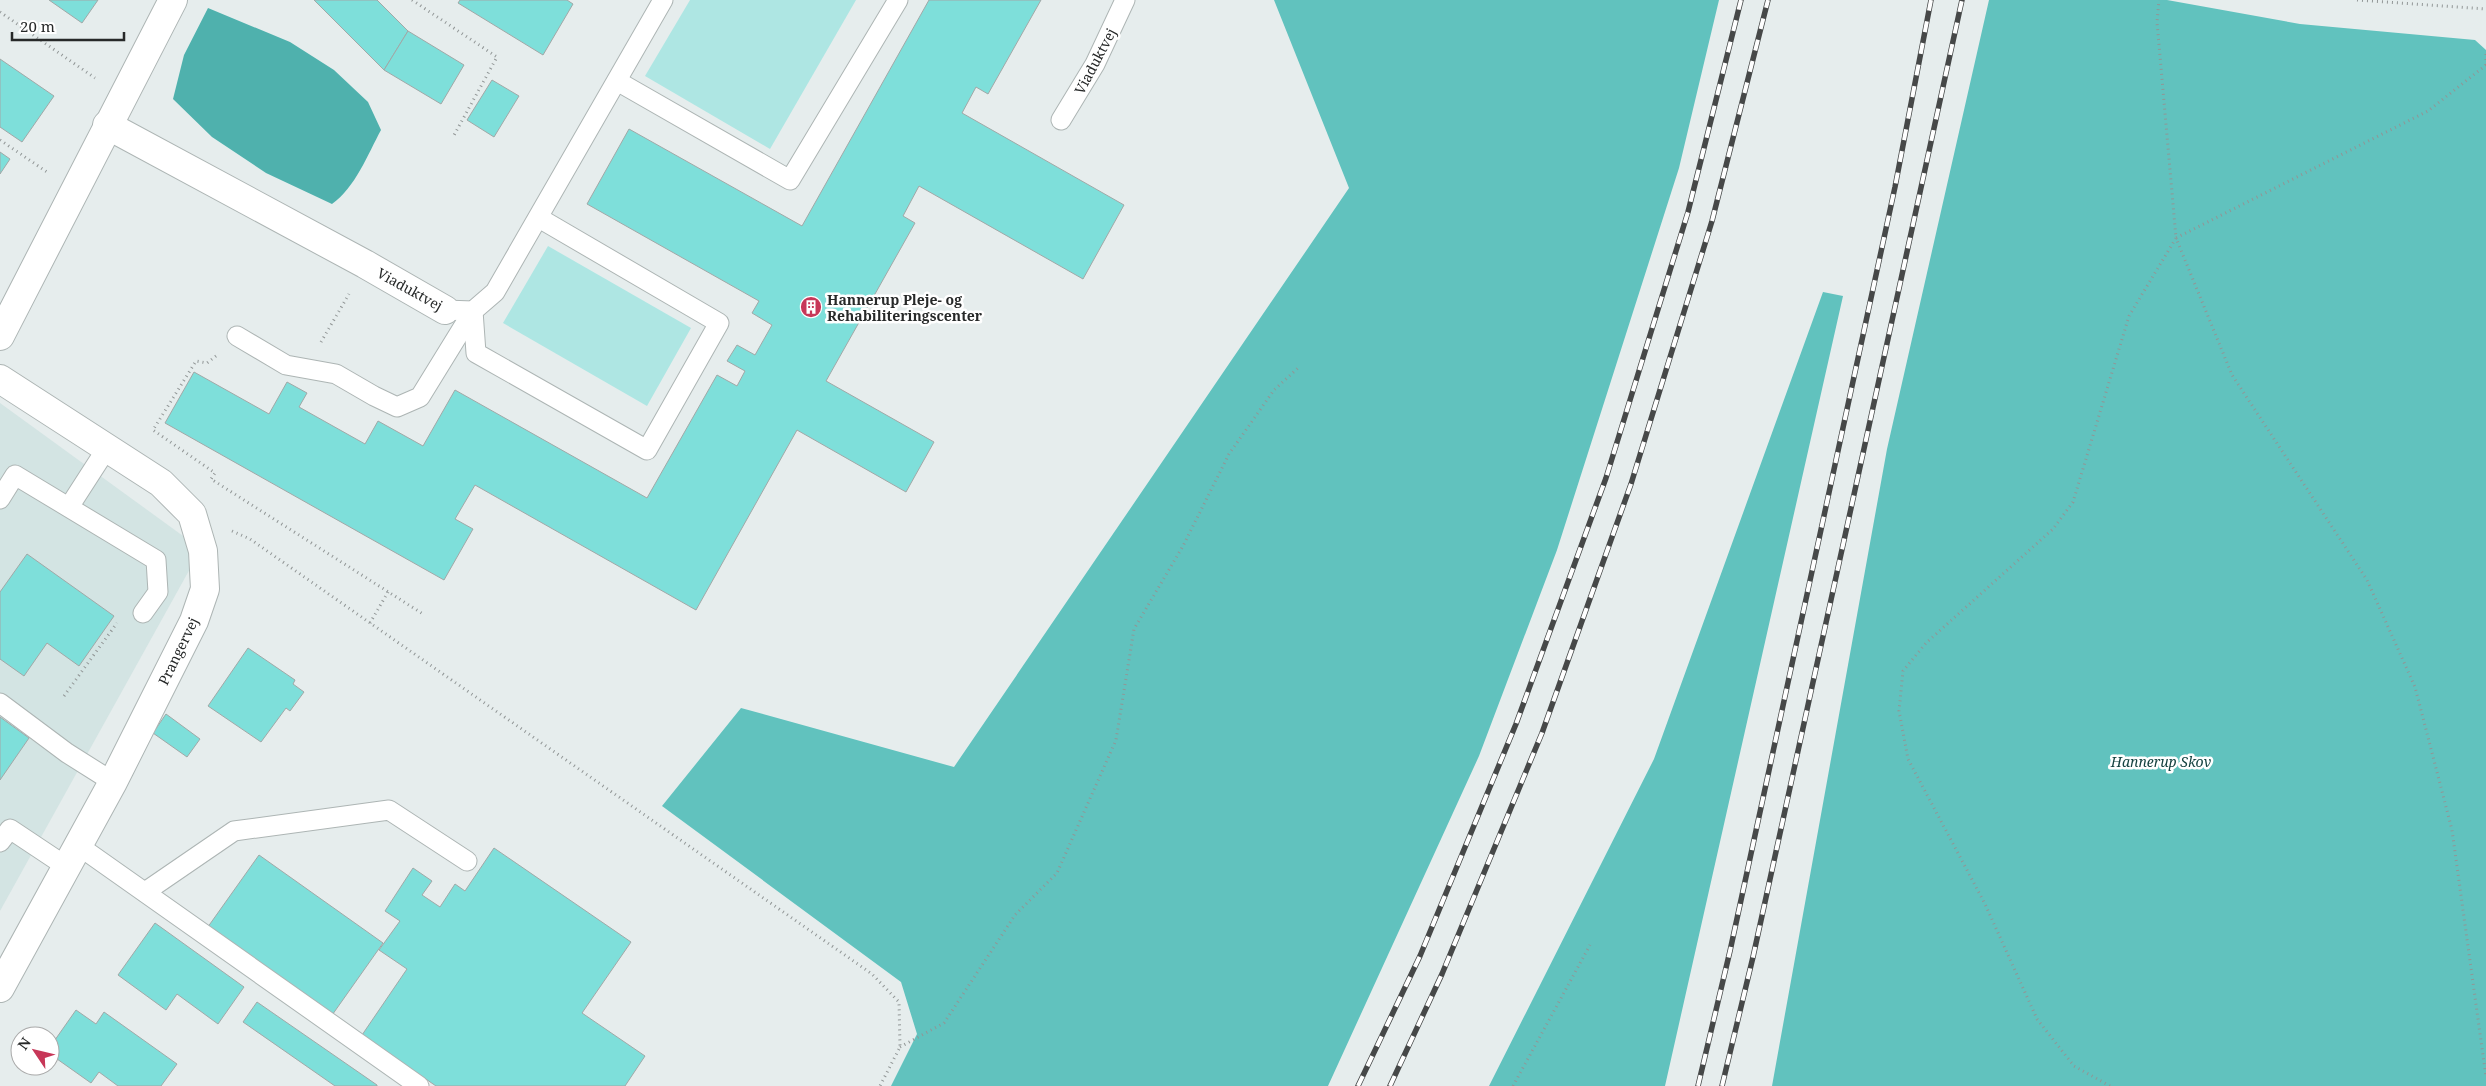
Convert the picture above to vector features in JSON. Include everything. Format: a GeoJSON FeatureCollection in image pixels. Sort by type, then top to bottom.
{"type":"FeatureCollection","features":[{"type":"Feature","properties":{"kind":"street"},"geometry":{"type":"LineString","coordinates":[[0,336],[107,124],[173,0]]}},
{"type":"Feature","properties":{"kind":"street","name":"Viaduktvej"},"geometry":{"type":"LineString","coordinates":[[107,124],[365,264],[445,310]]}},
{"type":"Feature","properties":{"kind":"street","name":"Prangervej"},"geometry":{"type":"LineString","coordinates":[[0,379],[161,483],[192,514],[204,551],[205,589],[194,621],[113,782],[0,988]]}},
{"type":"Feature","properties":{"kind":"lane"},"geometry":{"type":"LineString","coordinates":[[237,336],[286,364],[336,374],[374,396],[398,407],[420,398],[473,311],[496,292],[663,0]]}},
{"type":"Feature","properties":{"kind":"lane"},"geometry":{"type":"LineString","coordinates":[[617,81],[790,180],[898,0]]}},
{"type":"Feature","properties":{"kind":"lane","name":"Viaduktvej"},"geometry":{"type":"LineString","coordinates":[[1061,120],[1095,64],[1125,0]]}},
{"type":"Feature","properties":{"kind":"lane"},"geometry":{"type":"LineString","coordinates":[[473,311],[476,353],[647,450],[719,323],[539,218]]}},
{"type":"Feature","properties":{"kind":"lane","name":"Viaduktvej"},"geometry":{"type":"LineString","coordinates":[[445,310],[473,311]]}},
{"type":"Feature","properties":{"kind":"lane"},"geometry":{"type":"LineString","coordinates":[[69,508],[107,448]]}},
{"type":"Feature","properties":{"kind":"lane"},"geometry":{"type":"LineString","coordinates":[[0,498],[15,475],[156,560],[158,592],[143,613]]}},
{"type":"Feature","properties":{"kind":"lane"},"geometry":{"type":"LineString","coordinates":[[0,703],[67,753],[113,782]]}},
{"type":"Feature","properties":{"kind":"lane"},"geometry":{"type":"LineString","coordinates":[[145,892],[234,831],[389,810],[467,861]]}},
{"type":"Feature","properties":{"kind":"lane"},"geometry":{"type":"LineString","coordinates":[[0,842],[10,829],[73,856],[145,892],[419,1086]]}},
{"type":"Feature","properties":{"kind":"path"},"geometry":{"type":"LineString","coordinates":[[412,0],[497,57],[452,137]]}},
{"type":"Feature","properties":{"kind":"path"},"geometry":{"type":"LineString","coordinates":[[2159,0],[2157,22],[2176,238],[2232,375],[2367,580],[2415,687],[2452,830],[2486,1077]]}},
{"type":"Feature","properties":{"kind":"path"},"geometry":{"type":"LineString","coordinates":[[2357,0],[2486,9]]}},
{"type":"Feature","properties":{"kind":"path"},"geometry":{"type":"LineString","coordinates":[[0,12],[122,97]]}},
{"type":"Feature","properties":{"kind":"path"},"geometry":{"type":"LineString","coordinates":[[2110,1086],[2074,1066],[2037,1019],[1985,904],[1908,760],[1899,711],[1903,671],[1926,644],[2053,529],[2073,502],[2129,316],[2176,238],[2428,111],[2486,65],[2486,54]]}},
{"type":"Feature","properties":{"kind":"path"},"geometry":{"type":"LineString","coordinates":[[0,140],[74,191]]}},
{"type":"Feature","properties":{"kind":"path"},"geometry":{"type":"LineString","coordinates":[[305,368],[332,325],[365,264]]}},
{"type":"Feature","properties":{"kind":"path"},"geometry":{"type":"LineString","coordinates":[[237,336],[207,364],[196,361],[153,430],[216,473],[211,479],[423,614]]}},
{"type":"Feature","properties":{"kind":"path"},"geometry":{"type":"LineString","coordinates":[[900,1047],[944,1023],[1015,915],[1057,873],[1116,740],[1134,629],[1183,546],[1229,454],[1274,390],[1298,368]]}},
{"type":"Feature","properties":{"kind":"path"},"geometry":{"type":"LineString","coordinates":[[192,514],[250,539],[872,974],[898,1002],[900,1047],[880,1086]]}},
{"type":"Feature","properties":{"kind":"path"},"geometry":{"type":"LineString","coordinates":[[370,623],[388,592]]}},
{"type":"Feature","properties":{"kind":"path"},"geometry":{"type":"LineString","coordinates":[[64,696],[131,604],[143,613]]}},
{"type":"Feature","properties":{"kind":"path"},"geometry":{"type":"LineString","coordinates":[[1513,1086],[1590,945]]}},
{"type":"Feature","properties":{"kind":"shaded area"},"geometry":{"type":"Polygon","coordinates":[[[690,0],[856,0],[770,149],[645,76],[690,0]]]}},
{"type":"Feature","properties":{"kind":"shaded area"},"geometry":{"type":"Polygon","coordinates":[[[208,8],[290,42],[334,70],[368,102],[381,130],[354,180],[348,189],[332,204],[266,173],[212,137],[173,99],[184,55],[208,8]]]}},
{"type":"Feature","properties":{"kind":"shaded area"},"geometry":{"type":"Polygon","coordinates":[[[548,246],[691,328],[647,406],[503,323],[548,246]]]}},
{"type":"Feature","properties":{"kind":"shaded area"},"geometry":{"type":"Polygon","coordinates":[[[0,403],[201,549],[0,911],[0,403]]]}},
{"type":"Feature","properties":{"kind":"green space"},"geometry":{"type":"Polygon","coordinates":[[[1274,0],[1719,0],[1679,168],[1557,550],[1479,756],[1328,1086],[891,1086],[917,1034],[901,982],[662,806],[741,708],[954,767],[1349,188],[1274,0]]]}},
{"type":"Feature","properties":{"kind":"green space","name":"Hannerup Skov"},"geometry":{"type":"Polygon","coordinates":[[[1989,0],[2167,0],[2300,24],[2475,40],[2486,50],[2486,1086],[1772,1086],[1887,449],[1989,0]]]}},
{"type":"Feature","properties":{"kind":"green space"},"geometry":{"type":"Polygon","coordinates":[[[1823,292],[1843,296],[1665,1086],[1489,1086],[1654,759],[1823,292]]]}},
{"type":"Feature","properties":{"kind":"building"},"geometry":{"type":"Polygon","coordinates":[[[49,0],[98,0],[82,23],[49,0]]]}},
{"type":"Feature","properties":{"kind":"building"},"geometry":{"type":"Polygon","coordinates":[[[314,0],[377,0],[408,31],[384,70],[314,0]]]}},
{"type":"Feature","properties":{"kind":"building"},"geometry":{"type":"Polygon","coordinates":[[[460,0],[567,0],[573,4],[543,55],[458,3],[460,0]]]}},
{"type":"Feature","properties":{"kind":"building","name":"Hannerup Pleje- og Rehabiliteringscenter"},"geometry":{"type":"Polygon","coordinates":[[[929,0],[1041,0],[988,94],[976,87],[962,113],[1124,205],[1083,279],[919,186],[903,216],[915,223],[826,381],[934,442],[906,492],[797,430],[696,610],[475,485],[455,519],[473,529],[444,580],[165,423],[194,372],[269,414],[287,382],[307,393],[299,407],[365,444],[378,421],[423,446],[455,390],[647,498],[717,375],[737,386],[745,371],[727,361],[737,345],[755,355],[772,325],[752,313],[759,301],[587,204],[629,129],[802,226],[929,0]]]}},
{"type":"Feature","properties":{"kind":"building"},"geometry":{"type":"Polygon","coordinates":[[[408,31],[464,65],[441,104],[384,70],[408,31]]]}},
{"type":"Feature","properties":{"kind":"building"},"geometry":{"type":"Polygon","coordinates":[[[0,59],[54,96],[22,142],[0,127],[0,59]]]}},
{"type":"Feature","properties":{"kind":"building"},"geometry":{"type":"Polygon","coordinates":[[[492,80],[519,96],[494,137],[467,120],[492,80]]]}},
{"type":"Feature","properties":{"kind":"building"},"geometry":{"type":"Polygon","coordinates":[[[0,152],[10,159],[0,174],[0,152]]]}},
{"type":"Feature","properties":{"kind":"building"},"geometry":{"type":"Polygon","coordinates":[[[27,554],[114,616],[79,666],[47,643],[24,676],[0,659],[0,592],[27,554]]]}},
{"type":"Feature","properties":{"kind":"building"},"geometry":{"type":"Polygon","coordinates":[[[248,648],[295,680],[293,684],[304,692],[290,711],[286,708],[261,742],[208,706],[248,648]]]}},
{"type":"Feature","properties":{"kind":"building"},"geometry":{"type":"Polygon","coordinates":[[[166,714],[200,739],[187,757],[153,733],[166,714]]]}},
{"type":"Feature","properties":{"kind":"building"},"geometry":{"type":"Polygon","coordinates":[[[0,717],[29,738],[0,780],[0,717]]]}},
{"type":"Feature","properties":{"kind":"building"},"geometry":{"type":"Polygon","coordinates":[[[494,848],[631,942],[582,1013],[645,1056],[625,1086],[436,1086],[362,1035],[407,969],[379,950],[400,921],[385,911],[413,868],[432,881],[422,895],[440,907],[455,884],[465,891],[494,848]]]}},
{"type":"Feature","properties":{"kind":"building"},"geometry":{"type":"Polygon","coordinates":[[[259,855],[383,943],[330,1018],[205,931],[259,855]]]}},
{"type":"Feature","properties":{"kind":"building"},"geometry":{"type":"Polygon","coordinates":[[[155,923],[244,987],[218,1024],[177,994],[166,1010],[118,975],[155,923]]]}},
{"type":"Feature","properties":{"kind":"building"},"geometry":{"type":"Polygon","coordinates":[[[257,1002],[377,1086],[335,1086],[243,1022],[257,1002]]]}},
{"type":"Feature","properties":{"kind":"building"},"geometry":{"type":"Polygon","coordinates":[[[76,1010],[96,1024],[104,1012],[177,1064],[161,1086],[118,1086],[99,1072],[91,1083],[60,1061],[60,1033],[76,1010]]]}},
{"type":"Feature","properties":{"kind":"railway"},"geometry":{"type":"LineString","coordinates":[[1358,1086],[1420,956],[1516,724],[1606,478],[1688,212],[1741,0]]}},
{"type":"Feature","properties":{"kind":"railway"},"geometry":{"type":"LineString","coordinates":[[1390,1086],[1442,974],[1542,733],[1631,484],[1712,221],[1768,0]]}},
{"type":"Feature","properties":{"kind":"railway"},"geometry":{"type":"LineString","coordinates":[[1698,1086],[1730,951],[1895,187],[1931,0]]}},
{"type":"Feature","properties":{"kind":"railway"},"geometry":{"type":"LineString","coordinates":[[1722,1086],[1753,957],[1962,0]]}},
{"type":"Feature","properties":{"kind":"place","name":"Hannerup Pleje- og Rehabiliteringscenter"},"geometry":{"type":"Point","coordinates":[811,307]}}]}
